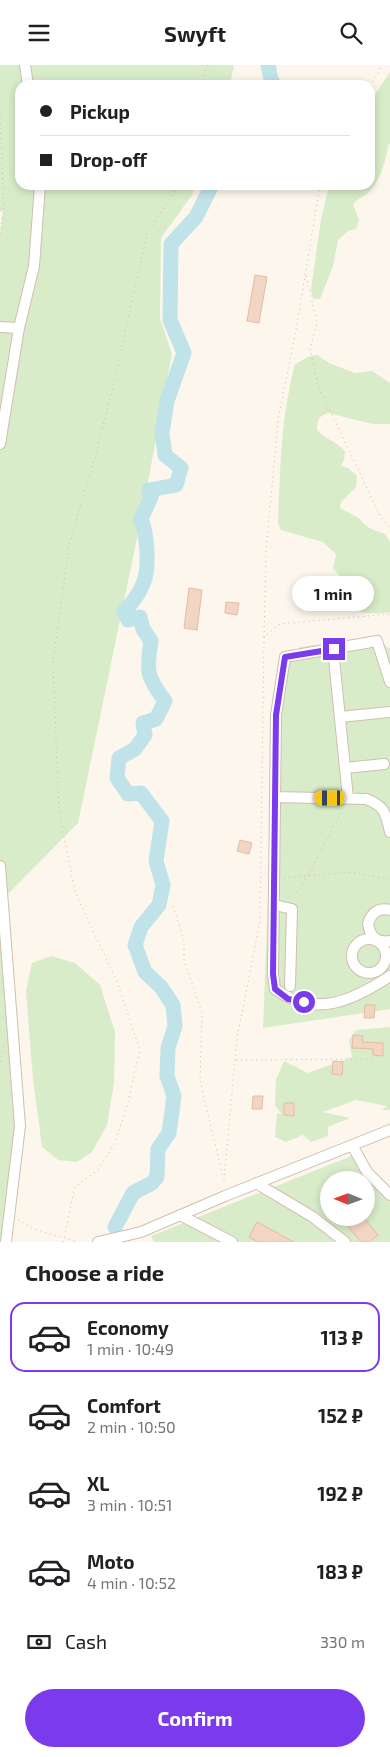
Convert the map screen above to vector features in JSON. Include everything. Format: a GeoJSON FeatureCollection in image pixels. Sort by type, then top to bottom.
{"type":"FeatureCollection","features":[{"type":"Feature","properties":{"kind":"street"},"geometry":{"type":"LineString","coordinates":[[25,65],[27,80]]}},
{"type":"Feature","properties":{"kind":"street"},"geometry":{"type":"LineString","coordinates":[[0,444],[19,329],[34,266],[40,190]]}},
{"type":"Feature","properties":{"kind":"street"},"geometry":{"type":"LineString","coordinates":[[0,327],[19,329]]}},
{"type":"Feature","properties":{"kind":"street"},"geometry":{"type":"LineString","coordinates":[[390,682],[376,641],[285,657],[276,715],[273,974],[275,989],[288,999],[321,1006],[362,995],[390,976]]}},
{"type":"Feature","properties":{"kind":"street"},"geometry":{"type":"LineString","coordinates":[[334,649],[348,798]]}},
{"type":"Feature","properties":{"kind":"street"},"geometry":{"type":"LineString","coordinates":[[340,717],[390,712]]}},
{"type":"Feature","properties":{"kind":"street"},"geometry":{"type":"LineString","coordinates":[[345,768],[384,763]]}},
{"type":"Feature","properties":{"kind":"street"},"geometry":{"type":"LineString","coordinates":[[275,797],[366,799],[377,803],[384,811],[390,832]]}},
{"type":"Feature","properties":{"kind":"street"},"geometry":{"type":"LineString","coordinates":[[0,867],[4,897],[3,952],[20,1126],[6,1242]]}},
{"type":"Feature","properties":{"kind":"street"},"geometry":{"type":"LineString","coordinates":[[275,905],[292,909],[290,986]]}},
{"type":"Feature","properties":{"kind":"street"},"geometry":{"type":"LineString","coordinates":[[390,910],[380,909],[370,917],[369,931],[377,941],[390,941]]}},
{"type":"Feature","properties":{"kind":"street"},"geometry":{"type":"LineString","coordinates":[[98,1242],[141,1232],[160,1225],[225,1195],[390,1130]]}},
{"type":"Feature","properties":{"kind":"street"},"geometry":{"type":"LineString","coordinates":[[352,1145],[367,1172],[390,1195]]}},
{"type":"Feature","properties":{"kind":"street"},"geometry":{"type":"LineString","coordinates":[[256,1183],[313,1217],[345,1242]]}},
{"type":"Feature","properties":{"kind":"street"},"geometry":{"type":"LineString","coordinates":[[180,1215],[232,1242]]}},
{"type":"Feature","properties":{"kind":"street"},"geometry":{"type":"LineString","coordinates":[[141,1232],[148,1242]]}},
{"type":"Feature","properties":{"kind":"path"},"geometry":{"type":"LineString","coordinates":[[202,80],[208,65]]}},
{"type":"Feature","properties":{"kind":"path"},"geometry":{"type":"LineString","coordinates":[[374,80],[383,65]]}},
{"type":"Feature","properties":{"kind":"path"},"geometry":{"type":"LineString","coordinates":[[0,113],[4,210],[0,235]]}},
{"type":"Feature","properties":{"kind":"path"},"geometry":{"type":"LineString","coordinates":[[63,1242],[75,1187],[98,1170],[114,1145],[127,1106],[140,1050],[118,982],[74,891],[60,811],[53,663],[69,545],[113,388],[147,233],[175,190]]}},
{"type":"Feature","properties":{"kind":"path"},"geometry":{"type":"LineString","coordinates":[[264,637],[266,552],[278,420],[296,330],[319,190]]}},
{"type":"Feature","properties":{"kind":"path"},"geometry":{"type":"LineString","coordinates":[[306,274],[317,323],[310,349],[318,385],[380,516],[390,527]]}},
{"type":"Feature","properties":{"kind":"path"},"geometry":{"type":"LineString","coordinates":[[275,905],[287,900],[300,890],[348,798]]}},
{"type":"Feature","properties":{"kind":"path"},"geometry":{"type":"LineString","coordinates":[[275,879],[309,874],[349,872],[390,879]]}},
{"type":"Feature","properties":{"kind":"path"},"geometry":{"type":"LineString","coordinates":[[173,905],[184,940],[184,960],[202,1013],[200,1081],[224,1180],[225,1195]]}},
{"type":"Feature","properties":{"kind":"path"},"geometry":{"type":"LineString","coordinates":[[235,1060],[374,1059]]}},
{"type":"Feature","properties":{"kind":"path"},"geometry":{"type":"LineString","coordinates":[[9,1215],[34,1229],[78,1242]]}},
{"type":"Feature","properties":{"kind":"green space"},"geometry":{"type":"Polygon","coordinates":[[[0,65],[234,65],[231,80],[15,80],[15,190],[194,190],[161,238],[160,318],[172,354],[141,519],[78,823],[4,898],[20,1126],[6,1242],[0,1242],[0,234],[3,211],[0,212],[0,65]]]}},
{"type":"Feature","properties":{"kind":"green space"},"geometry":{"type":"Polygon","coordinates":[[[390,72],[390,144],[388,145],[383,169],[375,184],[375,94],[390,72]]]}},
{"type":"Feature","properties":{"kind":"green space"},"geometry":{"type":"Polygon","coordinates":[[[328,190],[371,190],[353,205],[359,220],[356,229],[348,231],[338,240],[333,266],[320,299],[313,299],[311,290],[321,220],[328,190]]]}},
{"type":"Feature","properties":{"kind":"green space"},"geometry":{"type":"Polygon","coordinates":[[[317,355],[331,364],[355,373],[372,371],[390,383],[390,424],[373,424],[328,413],[319,419],[317,430],[345,451],[341,466],[348,468],[357,476],[356,487],[341,502],[340,508],[359,518],[373,530],[385,534],[390,542],[390,612],[367,613],[345,607],[349,587],[333,568],[336,554],[323,542],[281,530],[278,523],[282,443],[290,384],[295,364],[310,356],[317,355]]]}},
{"type":"Feature","properties":{"kind":"green space"},"geometry":{"type":"Polygon","coordinates":[[[375,638],[390,649],[390,1009],[263,1028],[273,766],[289,661],[300,647],[375,638]]]}},
{"type":"Feature","properties":{"kind":"green space"},"geometry":{"type":"Polygon","coordinates":[[[51,956],[75,963],[100,985],[115,1032],[114,1083],[107,1125],[92,1152],[77,1162],[58,1160],[42,1147],[33,1079],[26,991],[32,963],[51,956]]]}},
{"type":"Feature","properties":{"kind":"green space"},"geometry":{"type":"Polygon","coordinates":[[[390,1027],[390,1110],[382,1110],[387,1106],[356,1100],[323,1112],[350,1118],[328,1127],[328,1136],[311,1142],[303,1135],[286,1142],[275,1137],[277,1114],[281,1113],[275,1106],[276,1080],[284,1061],[308,1073],[352,1057],[349,1040],[356,1030],[390,1027]]]}},
{"type":"Feature","properties":{"kind":"green space"},"geometry":{"type":"Polygon","coordinates":[[[354,1155],[362,1171],[320,1171],[320,1226],[375,1226],[375,1185],[390,1201],[390,1242],[154,1242],[151,1236],[354,1155]]]}},
{"type":"Feature","properties":{"kind":"building"},"geometry":{"type":"Polygon","coordinates":[[[255,275],[267,277],[259,323],[247,321],[255,275]]]}},
{"type":"Feature","properties":{"kind":"building"},"geometry":{"type":"Polygon","coordinates":[[[189,588],[202,590],[197,630],[184,628],[189,588]]]}},
{"type":"Feature","properties":{"kind":"building"},"geometry":{"type":"Polygon","coordinates":[[[226,602],[239,603],[237,615],[225,613],[226,602]]]}},
{"type":"Feature","properties":{"kind":"building"},"geometry":{"type":"Polygon","coordinates":[[[240,840],[252,843],[249,854],[237,851],[240,840]]]}},
{"type":"Feature","properties":{"kind":"building"},"geometry":{"type":"Polygon","coordinates":[[[365,1005],[375,1005],[374,1018],[364,1018],[365,1005]]]}},
{"type":"Feature","properties":{"kind":"building"},"geometry":{"type":"Polygon","coordinates":[[[353,1035],[363,1036],[362,1042],[383,1043],[383,1056],[373,1055],[373,1049],[352,1048],[353,1035]]]}},
{"type":"Feature","properties":{"kind":"building"},"geometry":{"type":"Polygon","coordinates":[[[333,1061],[343,1062],[342,1075],[332,1074],[333,1061]]]}},
{"type":"Feature","properties":{"kind":"building"},"geometry":{"type":"Polygon","coordinates":[[[253,1096],[263,1096],[262,1109],[252,1109],[253,1096]]]}},
{"type":"Feature","properties":{"kind":"building"},"geometry":{"type":"Polygon","coordinates":[[[284,1103],[294,1103],[294,1116],[284,1115],[284,1103]]]}},
{"type":"Feature","properties":{"kind":"building"},"geometry":{"type":"Polygon","coordinates":[[[257,1222],[294,1242],[258,1242],[249,1237],[257,1222]]]}},
{"type":"Feature","properties":{"kind":"building"},"geometry":{"type":"Polygon","coordinates":[[[348,1226],[370,1226],[378,1235],[370,1242],[361,1242],[348,1226]]]}},
{"type":"Feature","properties":{"kind":"waterway"},"geometry":{"type":"LineString","coordinates":[[268,65],[272,80]]}},
{"type":"Feature","properties":{"kind":"waterway"},"geometry":{"type":"LineString","coordinates":[[115,1227],[133,1193],[152,1183],[157,1177],[158,1149],[169,1133],[174,1096],[167,1076],[168,1048],[175,1026],[173,1005],[161,987],[145,972],[135,945],[141,927],[159,905],[163,885],[156,861],[162,821],[141,793],[128,794],[117,778],[119,758],[135,749],[145,735],[143,723],[156,719],[165,701],[149,674],[151,641],[143,629],[140,617],[128,620],[124,612],[137,596],[145,578],[147,548],[141,519],[151,497],[149,490],[176,485],[181,468],[165,455],[162,433],[167,401],[184,353],[170,320],[171,244],[196,217],[210,190]]}},
{"type":"Feature","properties":{"kind":"route"},"geometry":{"type":"LineString","coordinates":[[304,1002],[288,999],[275,989],[273,974],[276,715],[285,657],[334,649]]}}]}
